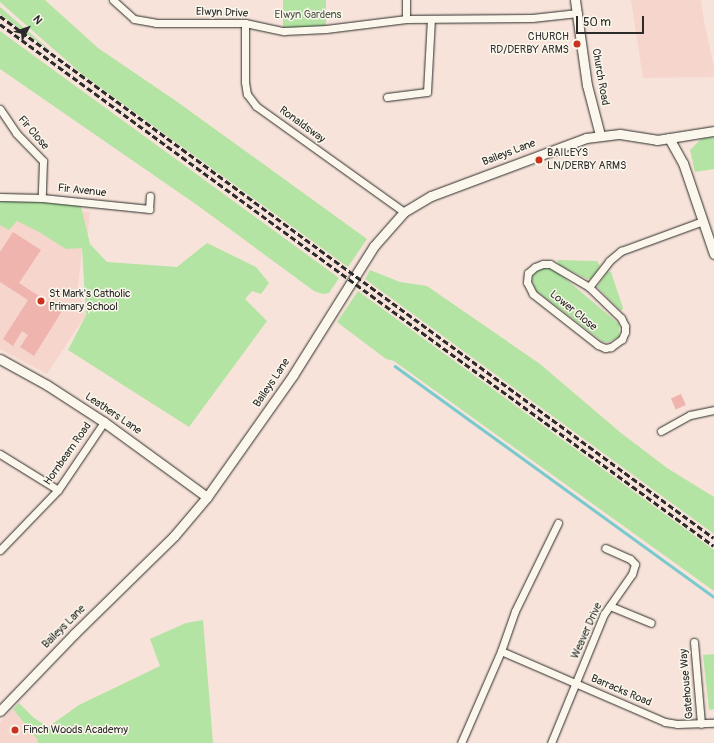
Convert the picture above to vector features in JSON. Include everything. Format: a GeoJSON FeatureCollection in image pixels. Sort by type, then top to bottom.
{"type":"FeatureCollection","features":[{"type":"Feature","properties":{"kind":"street","name":"Elwyn Drive"},"geometry":{"type":"LineString","coordinates":[[112,0],[134,20],[156,23],[245,23],[284,31],[326,29],[406,19],[532,18],[578,13]]}},
{"type":"Feature","properties":{"kind":"street"},"geometry":{"type":"LineString","coordinates":[[406,0],[406,19]]}},
{"type":"Feature","properties":{"kind":"street","name":"Church Road"},"geometry":{"type":"LineString","coordinates":[[575,0],[587,85],[600,135]]}},
{"type":"Feature","properties":{"kind":"street"},"geometry":{"type":"LineString","coordinates":[[387,97],[427,92],[431,19]]}},
{"type":"Feature","properties":{"kind":"street","name":"Ronaldsway"},"geometry":{"type":"LineString","coordinates":[[245,23],[245,82],[248,94],[256,106],[404,212]]}},
{"type":"Feature","properties":{"kind":"street","name":"Fir Close"},"geometry":{"type":"LineString","coordinates":[[0,109],[16,133],[43,161],[42,198]]}},
{"type":"Feature","properties":{"kind":"street","name":"Baileys Lane"},"geometry":{"type":"LineString","coordinates":[[0,711],[74,634],[174,536],[207,497],[293,375],[374,246],[404,212],[430,196],[565,144],[600,135],[620,134],[651,140],[714,131]]}},
{"type":"Feature","properties":{"kind":"street"},"geometry":{"type":"LineString","coordinates":[[669,138],[683,163],[714,254]]}},
{"type":"Feature","properties":{"kind":"street","name":"Fir Avenue"},"geometry":{"type":"LineString","coordinates":[[0,197],[42,198],[149,209],[150,196]]}},
{"type":"Feature","properties":{"kind":"street"},"geometry":{"type":"LineString","coordinates":[[589,287],[609,261],[621,251],[703,221]]}},
{"type":"Feature","properties":{"kind":"street","name":"Lower Close"},"geometry":{"type":"LineString","coordinates":[[543,264],[550,264],[589,287],[621,318],[625,326],[625,332],[622,339],[611,347],[605,348],[598,345],[533,294],[527,282],[528,273],[535,267],[543,264]]}},
{"type":"Feature","properties":{"kind":"street","name":"Leathers Lane"},"geometry":{"type":"LineString","coordinates":[[0,360],[47,385],[104,422],[207,497]]}},
{"type":"Feature","properties":{"kind":"street"},"geometry":{"type":"LineString","coordinates":[[661,431],[690,415],[714,410]]}},
{"type":"Feature","properties":{"kind":"street","name":"Hornbeam Road"},"geometry":{"type":"LineString","coordinates":[[0,550],[58,490],[104,422]]}},
{"type":"Feature","properties":{"kind":"street"},"geometry":{"type":"LineString","coordinates":[[0,454],[58,490]]}},
{"type":"Feature","properties":{"kind":"street"},"geometry":{"type":"LineString","coordinates":[[461,743],[501,651],[515,610],[558,523]]}},
{"type":"Feature","properties":{"kind":"street","name":"Weaver Drive"},"geometry":{"type":"LineString","coordinates":[[551,743],[604,614],[632,574],[635,564],[630,559],[605,548]]}},
{"type":"Feature","properties":{"kind":"street"},"geometry":{"type":"LineString","coordinates":[[610,606],[651,623]]}},
{"type":"Feature","properties":{"kind":"street","name":"Gatehouse Way"},"geometry":{"type":"LineString","coordinates":[[694,642],[701,724]]}},
{"type":"Feature","properties":{"kind":"street","name":"Barracks Road"},"geometry":{"type":"LineString","coordinates":[[501,651],[664,722],[677,724],[714,724]]}},
{"type":"Feature","properties":{"kind":"shaded area"},"geometry":{"type":"Polygon","coordinates":[[[631,0],[701,0],[714,67],[714,77],[643,78],[631,0]]]}},
{"type":"Feature","properties":{"kind":"shaded area","name":"St Mark's Catholic Primary School"},"geometry":{"type":"Polygon","coordinates":[[[0,205],[90,212],[87,243],[82,250],[78,287],[85,316],[47,374],[0,349],[0,205]]]}},
{"type":"Feature","properties":{"kind":"shaded area","name":"Finch Woods Academy"},"geometry":{"type":"Polygon","coordinates":[[[13,709],[37,739],[38,743],[0,743],[0,722],[13,709]]]}},
{"type":"Feature","properties":{"kind":"green space"},"geometry":{"type":"Polygon","coordinates":[[[0,0],[45,0],[98,48],[176,101],[367,239],[348,267],[82,74],[0,2],[0,0]]]}},
{"type":"Feature","properties":{"kind":"green space","name":"Elwyn Gardens"},"geometry":{"type":"Polygon","coordinates":[[[283,0],[326,0],[326,31],[283,31],[283,0]]]}},
{"type":"Feature","properties":{"kind":"green space"},"geometry":{"type":"Polygon","coordinates":[[[0,7],[53,53],[0,14],[0,7]]]}},
{"type":"Feature","properties":{"kind":"green space"},"geometry":{"type":"Polygon","coordinates":[[[0,31],[339,278],[329,293],[323,294],[314,291],[197,205],[0,69],[0,31]]]}},
{"type":"Feature","properties":{"kind":"green space"},"geometry":{"type":"Polygon","coordinates":[[[714,137],[714,169],[695,172],[690,150],[702,138],[714,137]]]}},
{"type":"Feature","properties":{"kind":"green space"},"geometry":{"type":"Polygon","coordinates":[[[0,199],[80,202],[90,244],[107,262],[177,267],[207,243],[256,267],[269,283],[261,294],[252,291],[245,299],[267,321],[189,427],[68,350],[86,315],[82,248],[66,249],[39,232],[17,221],[9,230],[0,225],[0,199]]]}},
{"type":"Feature","properties":{"kind":"green space"},"geometry":{"type":"Polygon","coordinates":[[[557,260],[597,261],[600,266],[591,279],[587,279],[559,265],[557,260]]]}},
{"type":"Feature","properties":{"kind":"green space"},"geometry":{"type":"Polygon","coordinates":[[[547,267],[554,269],[619,324],[619,337],[609,342],[603,342],[535,290],[532,279],[535,273],[541,268],[547,267]]]}},
{"type":"Feature","properties":{"kind":"green space"},"geometry":{"type":"Polygon","coordinates":[[[370,270],[400,282],[427,286],[540,364],[621,433],[667,468],[714,497],[714,534],[365,279],[370,270]]]}},
{"type":"Feature","properties":{"kind":"green space"},"geometry":{"type":"Polygon","coordinates":[[[608,271],[611,272],[623,308],[621,311],[597,287],[608,271]]]}},
{"type":"Feature","properties":{"kind":"green space"},"geometry":{"type":"Polygon","coordinates":[[[358,291],[714,550],[714,591],[394,361],[386,359],[337,322],[358,291]]]}},
{"type":"Feature","properties":{"kind":"green space"},"geometry":{"type":"Polygon","coordinates":[[[203,620],[213,743],[38,743],[37,739],[13,709],[19,703],[34,718],[48,727],[79,705],[160,666],[150,639],[186,623],[203,620]]]}},
{"type":"Feature","properties":{"kind":"green space"},"geometry":{"type":"Polygon","coordinates":[[[714,654],[714,709],[709,710],[703,655],[714,654]]]}},
{"type":"Feature","properties":{"kind":"building"},"geometry":{"type":"Polygon","coordinates":[[[13,232],[41,250],[19,283],[62,311],[34,356],[20,347],[28,335],[22,331],[13,346],[3,339],[28,300],[0,282],[0,252],[13,232]]]}},
{"type":"Feature","properties":{"kind":"building"},"geometry":{"type":"Polygon","coordinates":[[[681,394],[686,405],[676,409],[671,398],[681,394]]]}},
{"type":"Feature","properties":{"kind":"waterway"},"geometry":{"type":"LineString","coordinates":[[395,366],[714,597]]}},
{"type":"Feature","properties":{"kind":"railway"},"geometry":{"type":"LineString","coordinates":[[0,16],[714,538]]}},
{"type":"Feature","properties":{"kind":"railway"},"geometry":{"type":"LineString","coordinates":[[0,24],[714,546]]}},
{"type":"Feature","properties":{"kind":"place","name":"CHURCH RD/DERBY ARMS"},"geometry":{"type":"Point","coordinates":[577,44]}},
{"type":"Feature","properties":{"kind":"place","name":"BAILEYS LN/DERBY ARMS"},"geometry":{"type":"Point","coordinates":[539,160]}},
{"type":"Feature","properties":{"kind":"place","name":"St Mark's Catholic Primary School"},"geometry":{"type":"Point","coordinates":[41,301]}},
{"type":"Feature","properties":{"kind":"place","name":"Finch Woods Academy"},"geometry":{"type":"Point","coordinates":[15,730]}}]}
